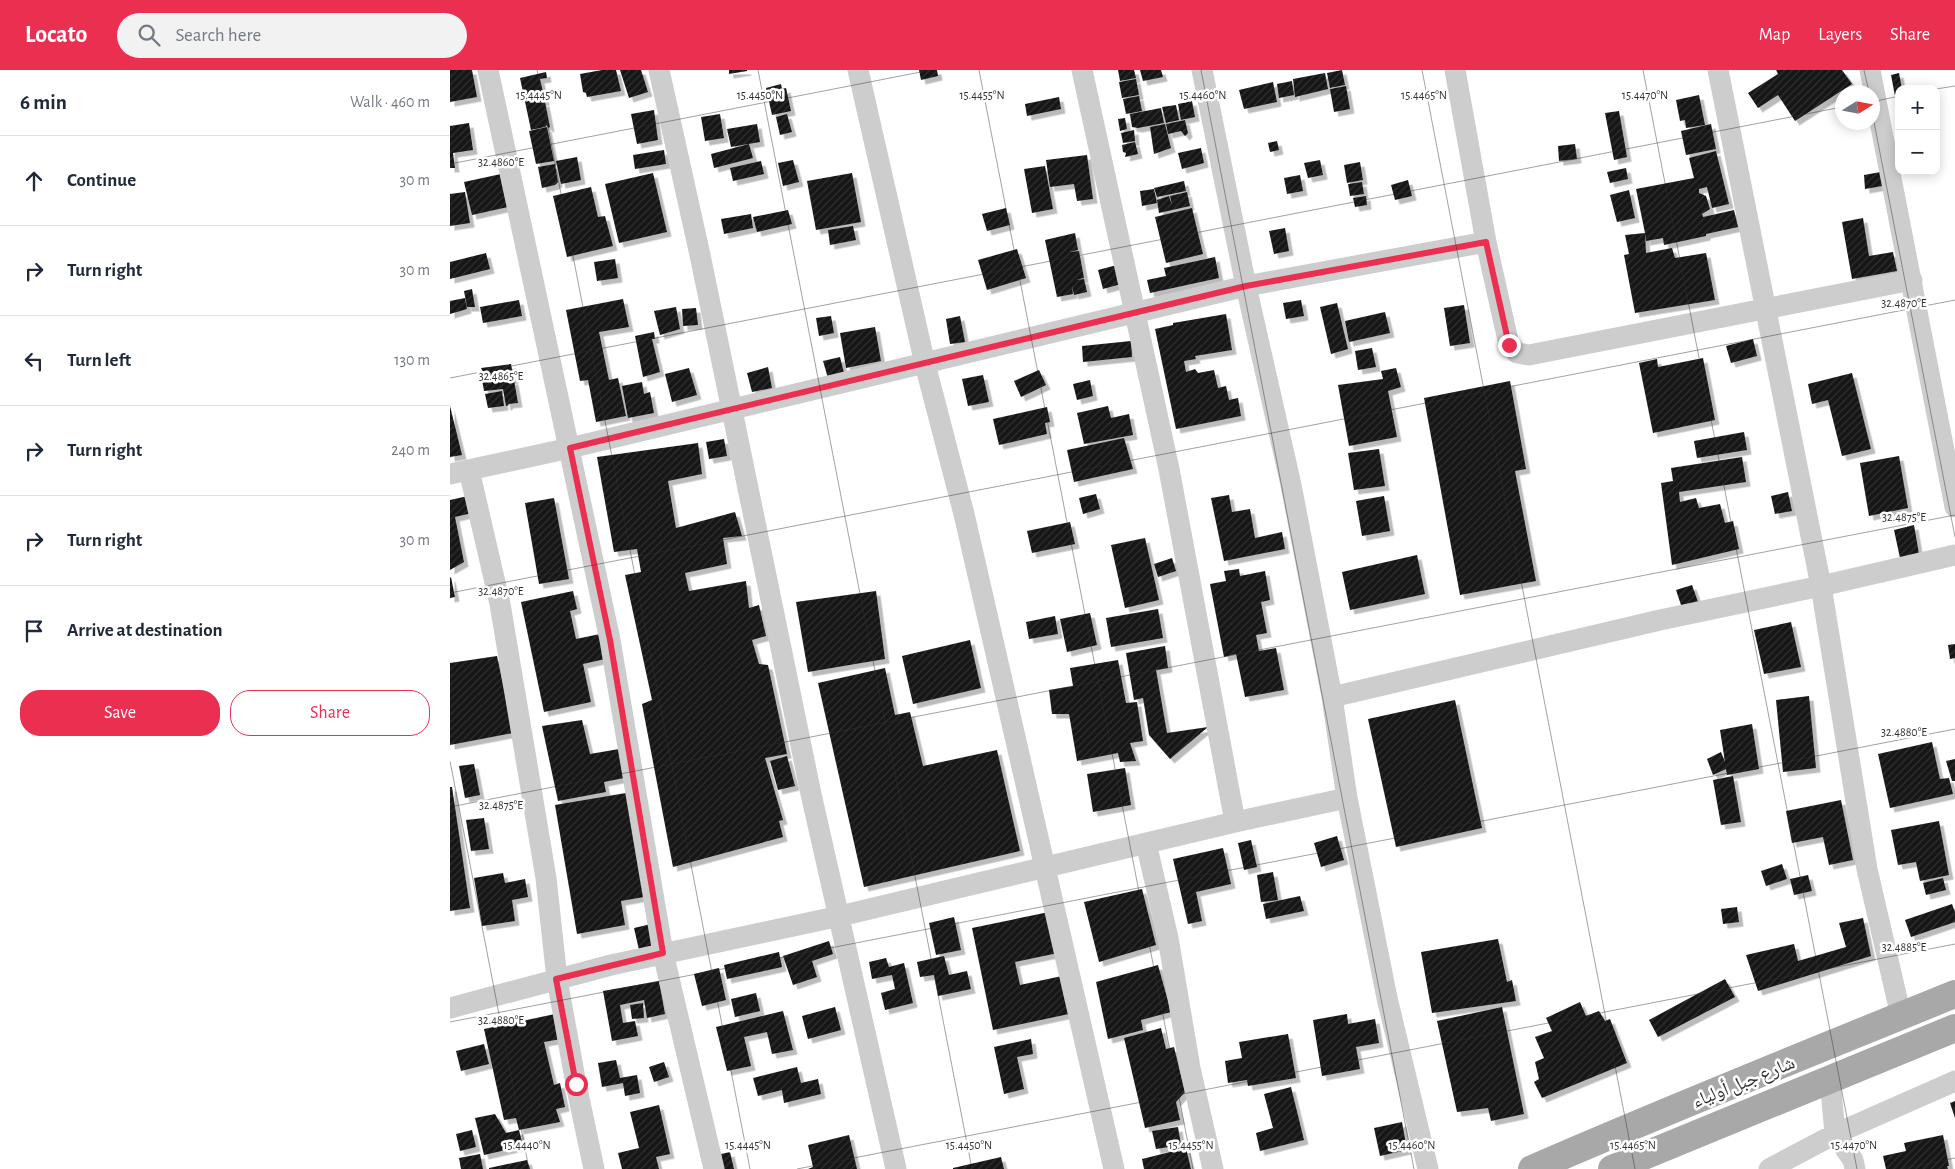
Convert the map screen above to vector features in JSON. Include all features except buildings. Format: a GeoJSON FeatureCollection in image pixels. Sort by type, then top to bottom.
{"type":"FeatureCollection","features":[{"type":"Feature","properties":{"kind":"main road","name":"شارع جبل أولياء"},"geometry":{"type":"LineString","coordinates":[[1532,1169],[1632,1125],[1688,1104],[1955,994]]}},
{"type":"Feature","properties":{"kind":"main road","name":"شارع جبل أولياء"},"geometry":{"type":"LineString","coordinates":[[1612,1169],[1643,1163],[1830,1079],[1955,1028]]}},
{"type":"Feature","properties":{"kind":"street"},"geometry":{"type":"LineString","coordinates":[[488,70],[610,640],[663,953],[714,1169]]}},
{"type":"Feature","properties":{"kind":"street"},"geometry":{"type":"LineString","coordinates":[[659,70],[700,255],[811,794],[896,1169]]}},
{"type":"Feature","properties":{"kind":"street"},"geometry":{"type":"LineString","coordinates":[[858,70],[925,364],[964,514],[1008,710],[1046,866],[1114,1169]]}},
{"type":"Feature","properties":{"kind":"street"},"geometry":{"type":"LineString","coordinates":[[1082,70],[1169,469],[1235,822]]}},
{"type":"Feature","properties":{"kind":"street"},"geometry":{"type":"LineString","coordinates":[[1202,70],[1246,286],[1291,485],[1332,697],[1348,798],[1387,998],[1428,1169]]}},
{"type":"Feature","properties":{"kind":"street"},"geometry":{"type":"LineString","coordinates":[[1455,70],[1486,242],[1509,345],[1517,354],[1529,354],[1912,280]]}},
{"type":"Feature","properties":{"kind":"street"},"geometry":{"type":"LineString","coordinates":[[1718,70],[1821,586],[1867,869],[1901,1016]]}},
{"type":"Feature","properties":{"kind":"street"},"geometry":{"type":"LineString","coordinates":[[1870,70],[1955,506]]}},
{"type":"Feature","properties":{"kind":"street"},"geometry":{"type":"LineString","coordinates":[[594,1169],[556,979],[546,878],[500,604],[460,472],[570,448],[925,364],[1246,286],[1486,242]]}},
{"type":"Feature","properties":{"kind":"street"},"geometry":{"type":"LineString","coordinates":[[1332,697],[1660,620],[1955,555]]}},
{"type":"Feature","properties":{"kind":"street"},"geometry":{"type":"LineString","coordinates":[[450,1008],[556,979],[663,953],[840,916],[1235,822],[1348,798]]}},
{"type":"Feature","properties":{"kind":"street"},"geometry":{"type":"LineString","coordinates":[[1146,843],[1168,938],[1190,1068],[1213,1169]]}},
{"type":"Feature","properties":{"kind":"street"},"geometry":{"type":"LineString","coordinates":[[1830,1079],[1835,1134],[1853,1160],[1856,1169]]}},
{"type":"Feature","properties":{"kind":"street"},"geometry":{"type":"LineString","coordinates":[[1769,1169],[1835,1134],[1955,1081]]}},
{"type":"Feature","properties":{"kind":"street"},"geometry":{"type":"LineString","coordinates":[[1632,1125],[1643,1163]]}},
{"type":"Feature","properties":{"kind":"route"},"geometry":{"type":"LineString","coordinates":[[576,1084],[556,979],[663,953],[610,640],[570,448],[1246,286],[1486,242],[1509,345]]}}]}
